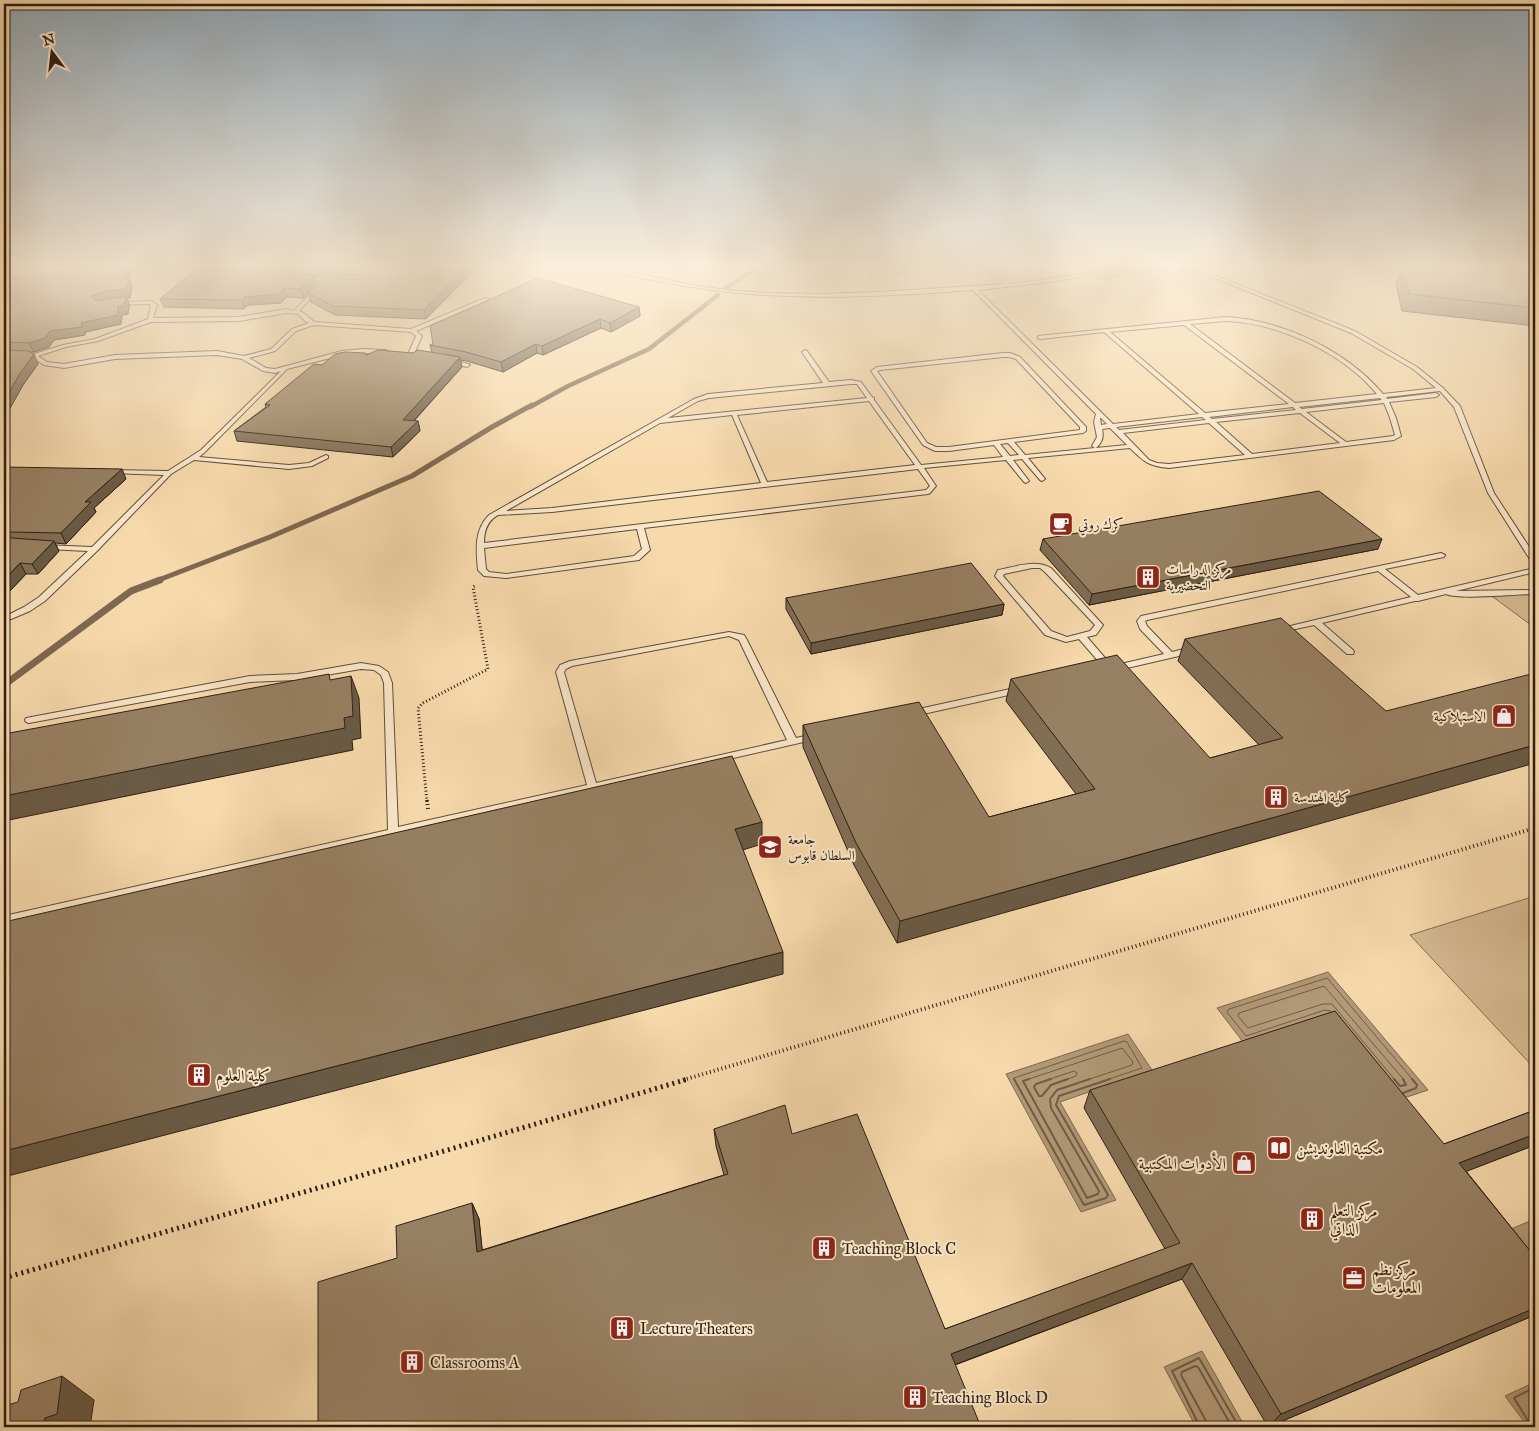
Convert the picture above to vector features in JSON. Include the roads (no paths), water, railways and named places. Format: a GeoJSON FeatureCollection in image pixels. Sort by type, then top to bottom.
{"type":"FeatureCollection","features":[{"type":"Feature","properties":{"kind":"lane"},"geometry":{"type":"LineString","coordinates":[[4,354],[34,356],[110,335]]}},
{"type":"Feature","properties":{"kind":"lane"},"geometry":{"type":"LineString","coordinates":[[244,358],[273,350],[289,335]]}},
{"type":"Feature","properties":{"kind":"lane"},"geometry":{"type":"LineString","coordinates":[[411,354],[419,336],[417,335]]}},
{"type":"Feature","properties":{"kind":"lane"},"geometry":{"type":"LineString","coordinates":[[1020,335],[1147,461],[1163,466],[1398,436],[1392,412],[1386,401],[1362,376],[1341,359],[1315,344],[1291,335]]}},
{"type":"Feature","properties":{"kind":"lane"},"geometry":{"type":"LineString","coordinates":[[1040,338],[1070,335]]}},
{"type":"Feature","properties":{"kind":"lane"},"geometry":{"type":"LineString","coordinates":[[1110,335],[1250,456]]}},
{"type":"Feature","properties":{"kind":"lane"},"geometry":{"type":"LineString","coordinates":[[1201,335],[1345,444]]}},
{"type":"Feature","properties":{"kind":"lane"},"geometry":{"type":"LineString","coordinates":[[1358,335],[1408,363],[1441,389],[1457,406],[1491,493],[1535,561]]}},
{"type":"Feature","properties":{"kind":"lane"},"geometry":{"type":"LineString","coordinates":[[34,356],[46,364],[64,366],[115,357],[217,353],[244,358],[266,370],[285,370],[348,353],[393,352]]}},
{"type":"Feature","properties":{"kind":"lane"},"geometry":{"type":"LineString","coordinates":[[805,352],[827,384]]}},
{"type":"Feature","properties":{"kind":"lane"},"geometry":{"type":"LineString","coordinates":[[402,353],[420,356]]}},
{"type":"Feature","properties":{"kind":"lane"},"geometry":{"type":"LineString","coordinates":[[1006,354],[1016,357],[1084,429],[1080,433],[1010,442],[942,450],[929,447],[913,428],[874,371],[878,368],[1006,354]]}},
{"type":"Feature","properties":{"kind":"lane"},"geometry":{"type":"LineString","coordinates":[[448,361],[467,365]]}},
{"type":"Feature","properties":{"kind":"lane"},"geometry":{"type":"LineString","coordinates":[[4,620],[42,599],[169,473],[207,448],[285,370]]}},
{"type":"Feature","properties":{"kind":"lane"},"geometry":{"type":"LineString","coordinates":[[480,546],[928,492],[933,486],[859,382],[708,396],[696,400],[658,421],[485,520],[482,525],[480,546],[482,570],[487,574],[506,576],[636,558],[646,550],[640,527]]}},
{"type":"Feature","properties":{"kind":"lane"},"geometry":{"type":"LineString","coordinates":[[1099,427],[1441,389]]}},
{"type":"Feature","properties":{"kind":"lane"},"geometry":{"type":"LineString","coordinates":[[1118,432],[1446,394]]}},
{"type":"Feature","properties":{"kind":"lane"},"geometry":{"type":"LineString","coordinates":[[658,421],[872,400]]}},
{"type":"Feature","properties":{"kind":"lane"},"geometry":{"type":"LineString","coordinates":[[734,414],[765,484]]}},
{"type":"Feature","properties":{"kind":"lane"},"geometry":{"type":"LineString","coordinates":[[1095,446],[1100,438],[1096,418],[1099,414]]}},
{"type":"Feature","properties":{"kind":"lane"},"geometry":{"type":"LineString","coordinates":[[1010,442],[1042,479]]}},
{"type":"Feature","properties":{"kind":"lane"},"geometry":{"type":"LineString","coordinates":[[996,443],[1026,480]]}},
{"type":"Feature","properties":{"kind":"lane"},"geometry":{"type":"LineString","coordinates":[[496,513],[552,510],[765,484],[1008,459],[1129,444]]}},
{"type":"Feature","properties":{"kind":"lane"},"geometry":{"type":"LineString","coordinates":[[1048,454],[1095,446],[1129,444]]}},
{"type":"Feature","properties":{"kind":"lane"},"geometry":{"type":"LineString","coordinates":[[194,458],[289,467],[310,465],[326,457]]}},
{"type":"Feature","properties":{"kind":"lane"},"geometry":{"type":"LineString","coordinates":[[101,471],[169,473]]}},
{"type":"Feature","properties":{"kind":"lane"},"geometry":{"type":"LineString","coordinates":[[37,546],[94,549]]}},
{"type":"Feature","properties":{"kind":"lane"},"geometry":{"type":"LineString","coordinates":[[1170,655],[1143,627],[1141,621],[1144,618],[1441,555]]}},
{"type":"Feature","properties":{"kind":"lane"},"geometry":{"type":"LineString","coordinates":[[1032,566],[1041,566],[1048,570],[1099,625],[1093,633],[1082,637],[1066,640],[1048,633],[999,576],[1001,572],[1032,566]]}},
{"type":"Feature","properties":{"kind":"lane"},"geometry":{"type":"LineString","coordinates":[[1379,568],[1418,598]]}},
{"type":"Feature","properties":{"kind":"lane"},"geometry":{"type":"LineString","coordinates":[[1270,632],[1444,593],[1470,584],[1535,570]]}},
{"type":"Feature","properties":{"kind":"lane"},"geometry":{"type":"LineString","coordinates":[[1444,593],[1535,592]]}},
{"type":"Feature","properties":{"kind":"lane"},"geometry":{"type":"LineString","coordinates":[[1316,622],[1350,652]]}},
{"type":"Feature","properties":{"kind":"lane"},"geometry":{"type":"LineString","coordinates":[[592,787],[560,672],[563,667],[570,664],[735,634],[744,640],[793,742]]}},
{"type":"Feature","properties":{"kind":"lane"},"geometry":{"type":"LineString","coordinates":[[1082,637],[1105,670],[1206,647]]}},
{"type":"Feature","properties":{"kind":"lane"},"geometry":{"type":"LineString","coordinates":[[29,720],[250,679],[297,677],[361,666],[376,668],[385,674],[388,683],[393,833]]}},
{"type":"Feature","properties":{"kind":"lane"},"geometry":{"type":"LineString","coordinates":[[907,715],[1032,686]]}},
{"type":"Feature","properties":{"kind":"lane"},"geometry":{"type":"LineString","coordinates":[[4,920],[821,735]]}},
{"type":"Feature","properties":{"kind":"water"},"geometry":{"type":"Polygon","coordinates":[[[1328,972],[1428,1090],[1398,1100],[1243,1042],[1217,1008],[1328,972]]]}},
{"type":"Feature","properties":{"kind":"water"},"geometry":{"type":"Polygon","coordinates":[[[1128,1034],[1152,1070],[1060,1102],[1116,1200],[1081,1212],[1006,1074],[1128,1034]]]}},
{"type":"Feature","properties":{"kind":"water"},"geometry":{"type":"Polygon","coordinates":[[[1535,1219],[1535,1267],[1506,1231],[1535,1219]]]}},
{"type":"Feature","properties":{"kind":"water"},"geometry":{"type":"Polygon","coordinates":[[[1202,1351],[1245,1427],[1196,1427],[1164,1367],[1202,1351]]]}},
{"type":"Feature","properties":{"kind":"water"},"geometry":{"type":"Polygon","coordinates":[[[1535,1382],[1535,1427],[1528,1427],[1505,1396],[1535,1382]]]}},
{"type":"Feature","properties":{"kind":"waterway"},"geometry":{"type":"LineString","coordinates":[[530,407],[568,386],[649,349],[667,335]]}},
{"type":"Feature","properties":{"kind":"waterway"},"geometry":{"type":"LineString","coordinates":[[156,581],[270,537],[412,476],[532,405]]}},
{"type":"Feature","properties":{"kind":"waterway"},"geometry":{"type":"LineString","coordinates":[[4,685],[131,591],[160,580]]}},
{"type":"Feature","properties":{"kind":"place","name":"كرك روتي"},"geometry":{"type":"Point","coordinates":[1061,524]}},
{"type":"Feature","properties":{"kind":"place","name":"مركز الدراسات التحضيرية"},"geometry":{"type":"Point","coordinates":[1148,577]}},
{"type":"Feature","properties":{"kind":"place","name":"الاستهلاكية"},"geometry":{"type":"Point","coordinates":[1504,716]}},
{"type":"Feature","properties":{"kind":"place","name":"كلية الهندسة"},"geometry":{"type":"Point","coordinates":[1276,797]}},
{"type":"Feature","properties":{"kind":"place","name":"جامعة السلطان قابوس"},"geometry":{"type":"Point","coordinates":[770,847]}},
{"type":"Feature","properties":{"kind":"place","name":"كلية العلوم"},"geometry":{"type":"Point","coordinates":[199,1075]}},
{"type":"Feature","properties":{"kind":"place","name":"مكتبة الفاونديشن"},"geometry":{"type":"Point","coordinates":[1279,1148]}},
{"type":"Feature","properties":{"kind":"place","name":"الأدوات المكتبية"},"geometry":{"type":"Point","coordinates":[1244,1163]}},
{"type":"Feature","properties":{"kind":"place","name":"مركز التعلم الذاتي"},"geometry":{"type":"Point","coordinates":[1312,1219]}},
{"type":"Feature","properties":{"kind":"place","name":"Teaching Block C"},"geometry":{"type":"Point","coordinates":[824,1248]}},
{"type":"Feature","properties":{"kind":"place","name":"مركز نظم المعلومات"},"geometry":{"type":"Point","coordinates":[1354,1278]}},
{"type":"Feature","properties":{"kind":"place","name":"Lecture Theaters"},"geometry":{"type":"Point","coordinates":[622,1328]}},
{"type":"Feature","properties":{"kind":"place","name":"Classrooms A"},"geometry":{"type":"Point","coordinates":[412,1362]}},
{"type":"Feature","properties":{"kind":"place","name":"Teaching Block D"},"geometry":{"type":"Point","coordinates":[915,1397]}}]}
